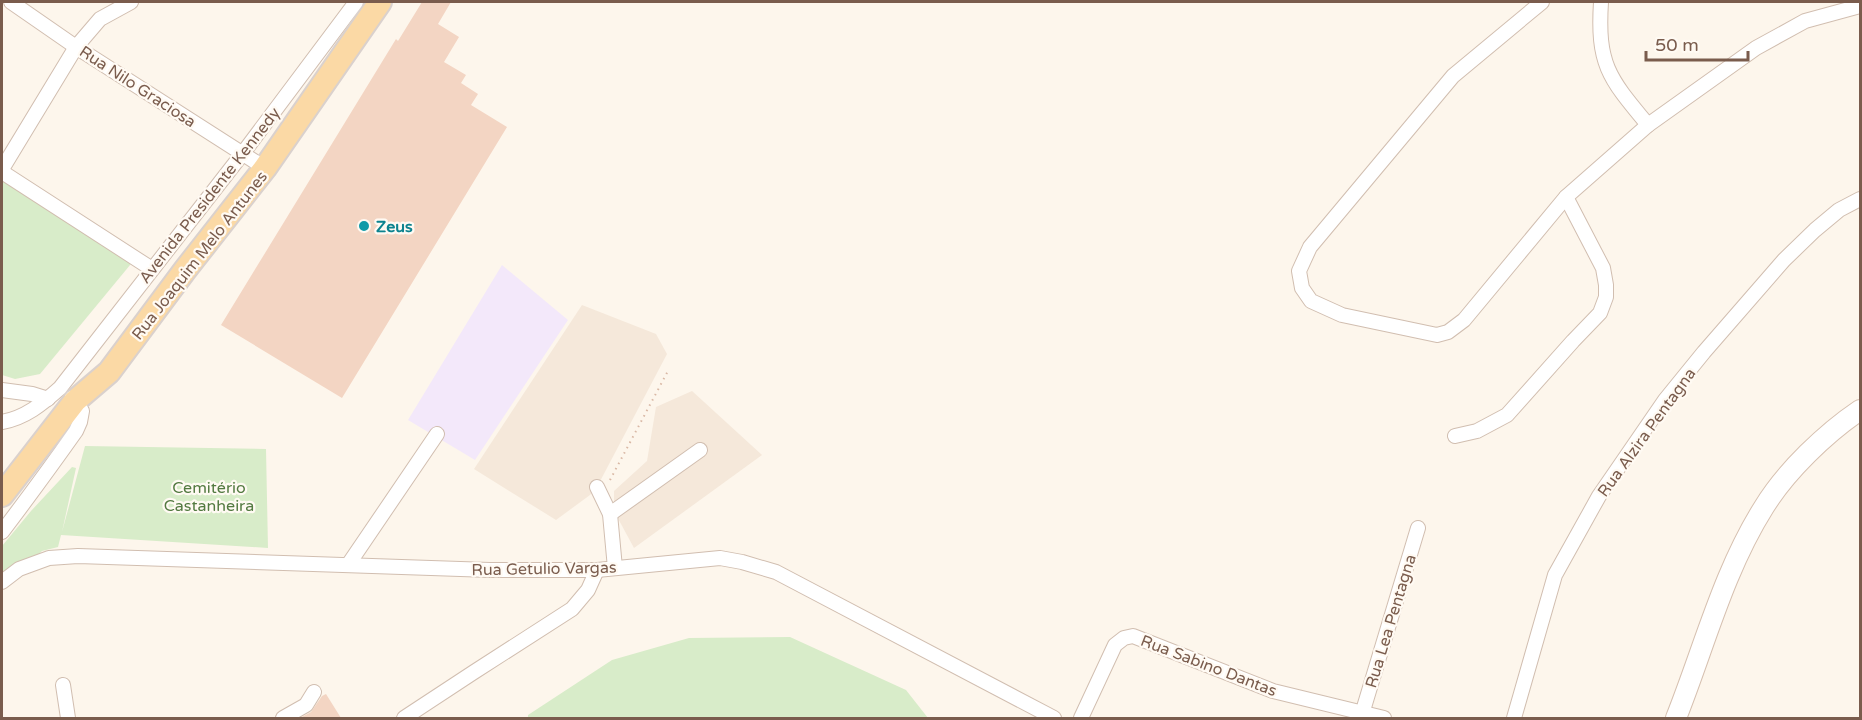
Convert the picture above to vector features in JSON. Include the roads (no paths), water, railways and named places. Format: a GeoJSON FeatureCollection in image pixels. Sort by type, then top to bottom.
{"type":"FeatureCollection","features":[{"type":"Feature","properties":{"kind":"main road","name":"Rua Joaquim Melo Antunes"},"geometry":{"type":"LineString","coordinates":[[2,495],[67,394],[109,372],[265,168],[380,2]]}},
{"type":"Feature","properties":{"kind":"street","name":"Rua Nilo Graciosa"},"geometry":{"type":"LineString","coordinates":[[11,2],[76,47],[265,168]]}},
{"type":"Feature","properties":{"kind":"street"},"geometry":{"type":"LineString","coordinates":[[131,2],[100,19],[76,47],[2,170],[152,269]]}},
{"type":"Feature","properties":{"kind":"street","name":"Avenida Presidente Kennedy"},"geometry":{"type":"LineString","coordinates":[[2,422],[29,412],[48,399],[67,394],[152,269],[243,153],[356,2]]}},
{"type":"Feature","properties":{"kind":"street"},"geometry":{"type":"LineString","coordinates":[[1542,2],[1454,76],[1310,247],[1299,271],[1302,288],[1311,301],[1342,315],[1437,335],[1448,332],[1464,320],[1566,198],[1648,125],[1756,48],[1805,21],[1860,6]]}},
{"type":"Feature","properties":{"kind":"street"},"geometry":{"type":"LineString","coordinates":[[1600,2],[1599,26],[1602,55],[1607,70],[1621,93],[1648,125]]}},
{"type":"Feature","properties":{"kind":"street"},"geometry":{"type":"LineString","coordinates":[[1455,436],[1477,431],[1507,415],[1600,313],[1606,297],[1603,268],[1566,198]]}},
{"type":"Feature","properties":{"kind":"street","name":"Rua Alzira Pentagna"},"geometry":{"type":"LineString","coordinates":[[1514,718],[1555,574],[1599,496],[1665,400],[1784,260],[1839,210],[1860,199]]}},
{"type":"Feature","properties":{"kind":"street"},"geometry":{"type":"LineString","coordinates":[[2,390],[32,394],[48,399]]}},
{"type":"Feature","properties":{"kind":"street"},"geometry":{"type":"LineString","coordinates":[[2,532],[76,431],[82,411],[67,394]]}},
{"type":"Feature","properties":{"kind":"street"},"geometry":{"type":"LineString","coordinates":[[1676,718],[1731,570],[1764,507],[1780,485],[1810,452],[1839,424],[1860,410]]}},
{"type":"Feature","properties":{"kind":"street"},"geometry":{"type":"LineString","coordinates":[[348,565],[437,434]]}},
{"type":"Feature","properties":{"kind":"street"},"geometry":{"type":"LineString","coordinates":[[610,514],[700,450]]}},
{"type":"Feature","properties":{"kind":"street"},"geometry":{"type":"LineString","coordinates":[[599,491],[610,514],[615,568]]}},
{"type":"Feature","properties":{"kind":"street","name":"Rua Lea Pentagna"},"geometry":{"type":"LineString","coordinates":[[1362,714],[1418,528]]}},
{"type":"Feature","properties":{"kind":"street","name":"Rua Getulio Vargas"},"geometry":{"type":"LineString","coordinates":[[2,582],[19,569],[49,558],[69,556],[99,555],[490,570],[597,570],[720,558],[776,572],[1054,718]]}},
{"type":"Feature","properties":{"kind":"street"},"geometry":{"type":"LineString","coordinates":[[404,718],[572,609],[588,590],[597,570]]}},
{"type":"Feature","properties":{"kind":"street","name":"Rua Sabino Dantas"},"geometry":{"type":"LineString","coordinates":[[1081,718],[1115,645],[1124,638],[1133,636],[1273,691],[1384,718]]}},
{"type":"Feature","properties":{"kind":"street"},"geometry":{"type":"LineString","coordinates":[[63,685],[68,718]]}},
{"type":"Feature","properties":{"kind":"street"},"geometry":{"type":"LineString","coordinates":[[283,718],[306,705],[314,692]]}},
{"type":"Feature","properties":{"kind":"place","name":"Zeus"},"geometry":{"type":"Point","coordinates":[364,226]}},
{"type":"Feature","properties":{"kind":"park label","name":"Cemitério Castanheira"},"geometry":{"type":"Point","coordinates":[209,496]}}]}
